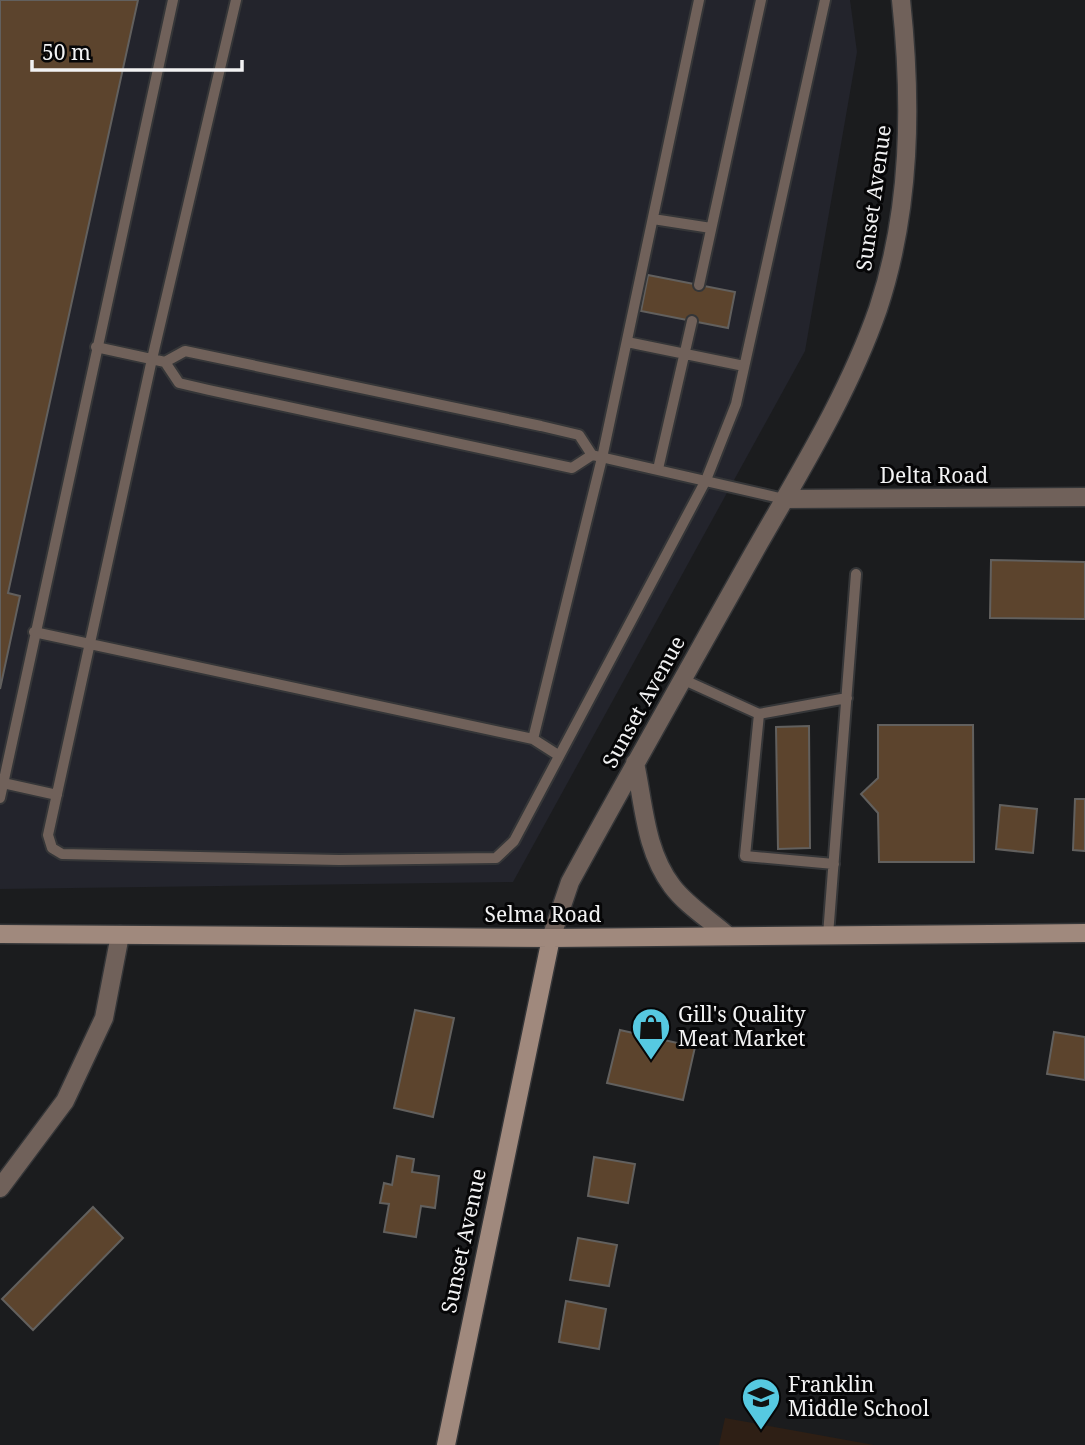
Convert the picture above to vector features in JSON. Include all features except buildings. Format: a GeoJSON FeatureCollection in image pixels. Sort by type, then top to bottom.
{"type":"FeatureCollection","features":[{"type":"Feature","properties":{"kind":"street","name":"Sunset Avenue"},"geometry":{"type":"LineString","coordinates":[[446,1445],[551,938],[570,882],[784,499],[858,359],[878,308],[891,256],[904,178],[909,119],[897,1]]}},
{"type":"Feature","properties":{"kind":"street","name":"Delta Road"},"geometry":{"type":"LineString","coordinates":[[784,499],[1085,497]]}},
{"type":"Feature","properties":{"kind":"street"},"geometry":{"type":"LineString","coordinates":[[635,763],[648,838],[656,860],[673,887],[728,936]]}},
{"type":"Feature","properties":{"kind":"street","name":"Selma Road"},"geometry":{"type":"LineString","coordinates":[[0,934],[551,938],[1085,933]]}},
{"type":"Feature","properties":{"kind":"street"},"geometry":{"type":"LineString","coordinates":[[0,1188],[65,1101],[104,1018],[120,935]]}},
{"type":"Feature","properties":{"kind":"lane"},"geometry":{"type":"LineString","coordinates":[[0,798],[173,0]]}},
{"type":"Feature","properties":{"kind":"lane"},"geometry":{"type":"LineString","coordinates":[[236,0],[152,359],[48,835],[52,848],[62,854],[339,860],[496,858],[514,841],[558,755],[663,566],[706,480],[736,404],[825,0]]}},
{"type":"Feature","properties":{"kind":"lane"},"geometry":{"type":"LineString","coordinates":[[533,738],[597,457],[627,342],[699,0]]}},
{"type":"Feature","properties":{"kind":"lane"},"geometry":{"type":"LineString","coordinates":[[699,285],[761,0]]}},
{"type":"Feature","properties":{"kind":"lane"},"geometry":{"type":"LineString","coordinates":[[653,219],[711,228]]}},
{"type":"Feature","properties":{"kind":"lane"},"geometry":{"type":"LineString","coordinates":[[658,469],[692,321]]}},
{"type":"Feature","properties":{"kind":"lane"},"geometry":{"type":"LineString","coordinates":[[627,342],[744,366]]}},
{"type":"Feature","properties":{"kind":"lane"},"geometry":{"type":"LineString","coordinates":[[96,347],[165,362],[185,351],[541,426],[579,435],[597,457]]}},
{"type":"Feature","properties":{"kind":"lane"},"geometry":{"type":"LineString","coordinates":[[165,362],[179,383],[572,468],[597,457],[784,499]]}},
{"type":"Feature","properties":{"kind":"lane"},"geometry":{"type":"LineString","coordinates":[[828,935],[856,574]]}},
{"type":"Feature","properties":{"kind":"lane"},"geometry":{"type":"LineString","coordinates":[[34,632],[533,738],[558,755]]}},
{"type":"Feature","properties":{"kind":"lane"},"geometry":{"type":"LineString","coordinates":[[682,679],[759,714],[847,698]]}},
{"type":"Feature","properties":{"kind":"lane"},"geometry":{"type":"LineString","coordinates":[[759,714],[746,856],[834,864]]}},
{"type":"Feature","properties":{"kind":"lane"},"geometry":{"type":"LineString","coordinates":[[3,783],[57,795]]}},
{"type":"Feature","properties":{"kind":"shaded area"},"geometry":{"type":"Polygon","coordinates":[[[0,0],[850,0],[857,52],[805,351],[513,882],[0,889],[0,0]]]}},
{"type":"Feature","properties":{"kind":"shaded area","name":"Franklin Middle School"},"geometry":{"type":"Polygon","coordinates":[[[725,1418],[874,1445],[719,1445],[725,1418]]]}},
{"type":"Feature","properties":{"kind":"place","name":"Gill's Quality Meat Market"},"geometry":{"type":"Point","coordinates":[651,1061]}},
{"type":"Feature","properties":{"kind":"place","name":"Franklin Middle School"},"geometry":{"type":"Point","coordinates":[761,1431]}}]}
